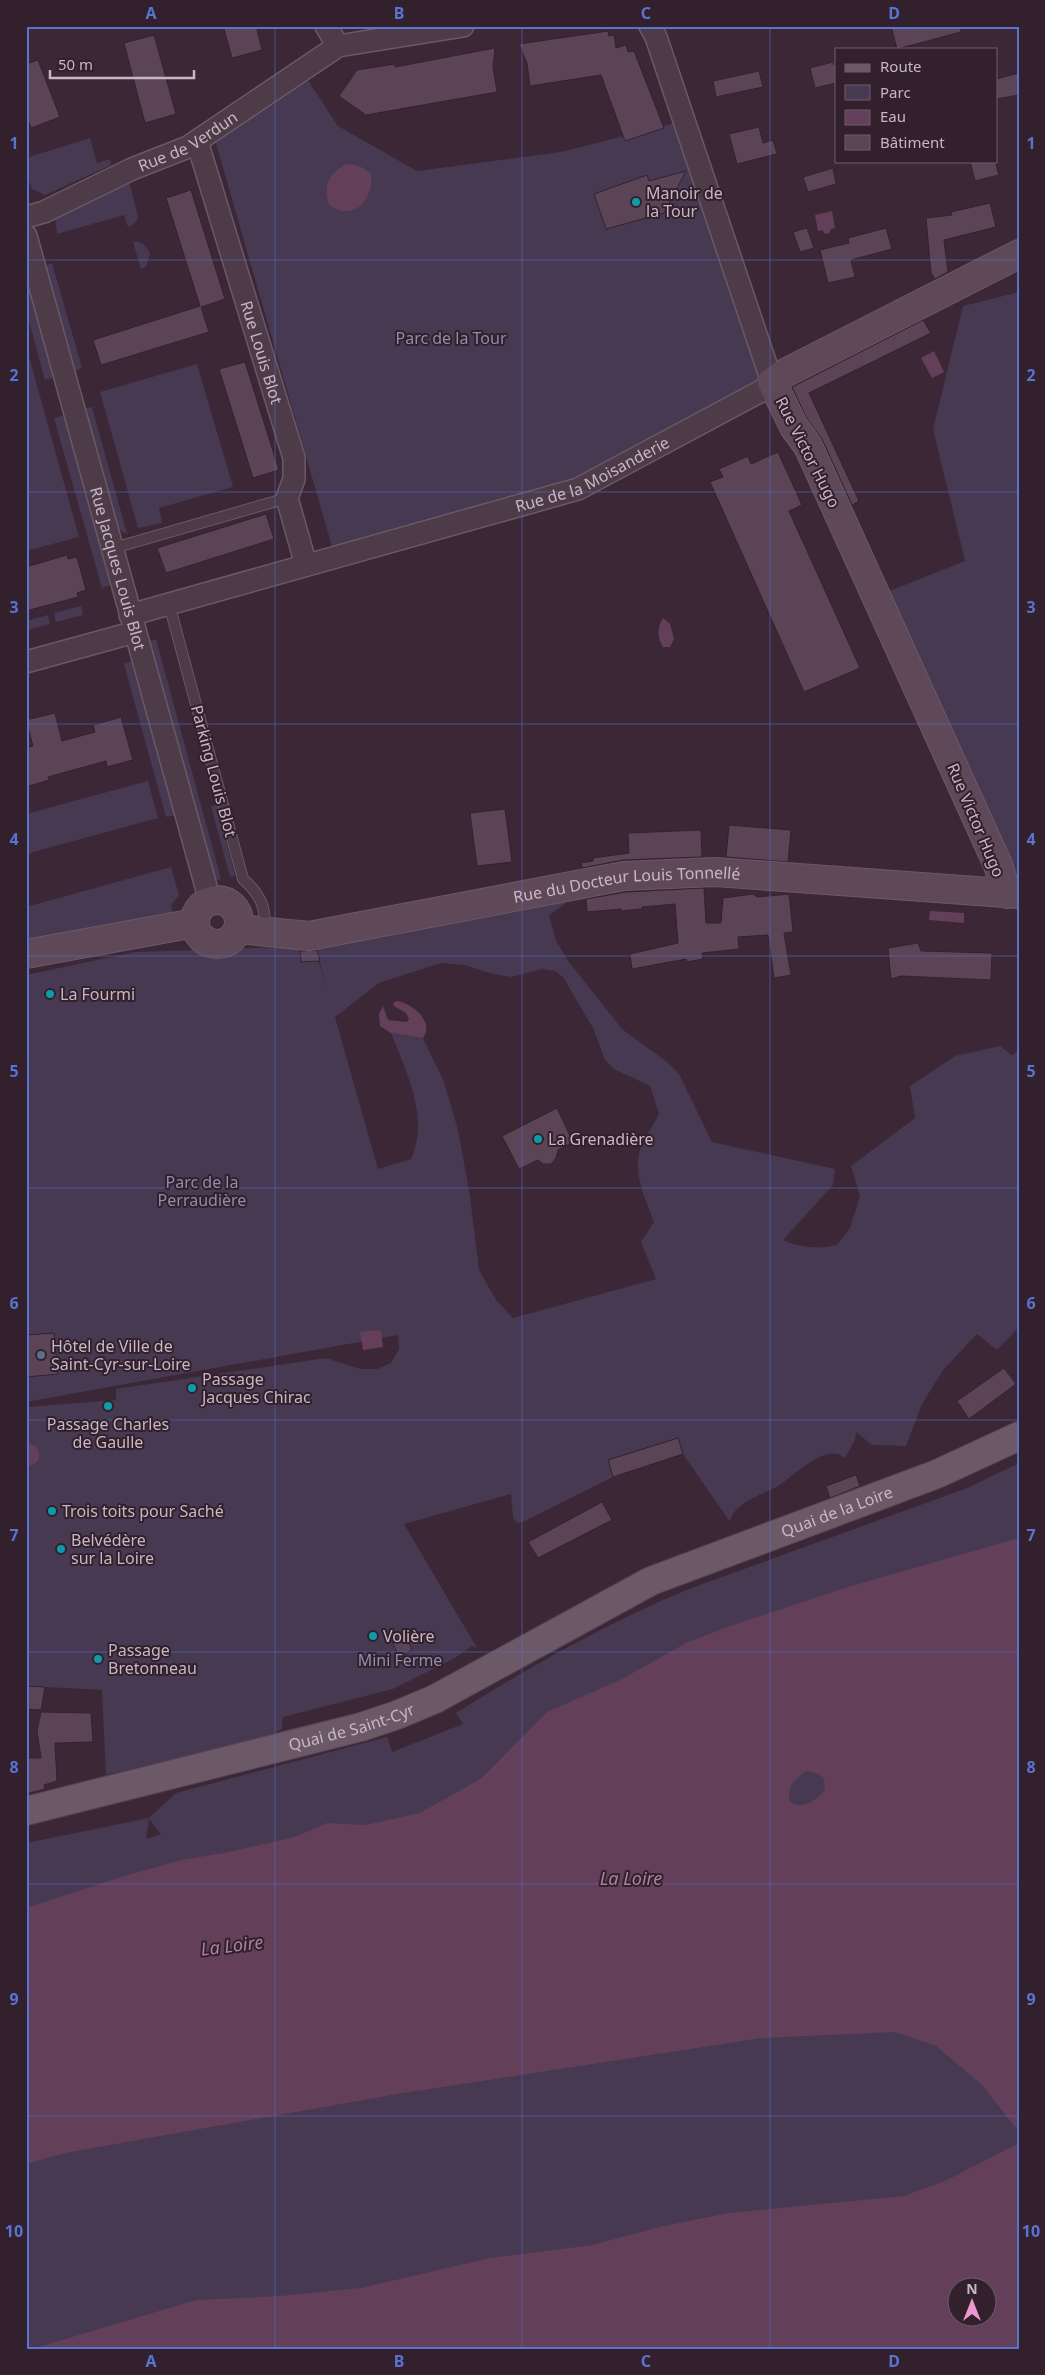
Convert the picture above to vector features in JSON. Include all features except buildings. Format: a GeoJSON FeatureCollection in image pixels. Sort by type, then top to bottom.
{"type":"FeatureCollection","features":[{"type":"Feature","properties":{"kind":"main road","name":"Quai de la Loire"},"geometry":{"type":"LineString","coordinates":[[651,1581],[937,1474],[1019,1436]]}},
{"type":"Feature","properties":{"kind":"main road","name":"Quai de Saint-Cyr"},"geometry":{"type":"LineString","coordinates":[[26,1811],[398,1715],[435,1699],[651,1581]]}},
{"type":"Feature","properties":{"kind":"street"},"geometry":{"type":"LineString","coordinates":[[326,26],[338,46],[463,26]]}},
{"type":"Feature","properties":{"kind":"street","name":"Rue Victor Hugo"},"geometry":{"type":"LineString","coordinates":[[650,26],[656,37],[772,382],[794,427],[808,446],[998,865],[1013,894]]}},
{"type":"Feature","properties":{"kind":"street","name":"Rue de Verdun"},"geometry":{"type":"LineString","coordinates":[[26,218],[44,212],[132,169],[188,147],[338,46]]}},
{"type":"Feature","properties":{"kind":"street","name":"Rue Louis Blot"},"geometry":{"type":"LineString","coordinates":[[198,141],[294,458],[294,479],[288,498],[306,565]]}},
{"type":"Feature","properties":{"kind":"street","name":"Rue Jacques Louis Blot"},"geometry":{"type":"LineString","coordinates":[[26,236],[114,548],[203,912]]}},
{"type":"Feature","properties":{"kind":"street","name":"Rue de la Moisanderie"},"geometry":{"type":"LineString","coordinates":[[26,662],[133,624],[170,604],[578,488],[763,390],[783,374],[1019,254]]}},
{"type":"Feature","properties":{"kind":"street","name":"Rue du Docteur Louis Tonnellé"},"geometry":{"type":"LineString","coordinates":[[251,931],[308,936],[624,876],[715,872],[1013,894]]}},
{"type":"Feature","properties":{"kind":"street"},"geometry":{"type":"LineString","coordinates":[[26,954],[203,912],[218,900],[233,906],[240,920],[251,931],[226,942],[212,943],[200,936],[203,912]]}},
{"type":"Feature","properties":{"kind":"lane"},"geometry":{"type":"LineString","coordinates":[[114,548],[288,498]]}},
{"type":"Feature","properties":{"kind":"lane","name":"Parking Louis Blot"},"geometry":{"type":"LineString","coordinates":[[170,604],[243,879],[257,891],[263,906],[265,920],[251,931]]}},
{"type":"Feature","properties":{"kind":"green space","name":"Parc de la Tour"},"geometry":{"type":"Polygon","coordinates":[[[305,76],[338,126],[417,171],[561,152],[675,123],[764,378],[571,481],[333,550],[215,140],[305,76]]]}},
{"type":"Feature","properties":{"kind":"green space"},"geometry":{"type":"Polygon","coordinates":[[[90,138],[97,163],[110,159],[111,165],[45,195],[32,189],[26,173],[26,158],[90,138]]]}},
{"type":"Feature","properties":{"kind":"green space"},"geometry":{"type":"Polygon","coordinates":[[[125,184],[130,184],[138,218],[134,224],[128,227],[124,215],[57,234],[55,217],[125,184]]]}},
{"type":"Feature","properties":{"kind":"green space"},"geometry":{"type":"Polygon","coordinates":[[[133,242],[141,243],[149,251],[150,254],[146,267],[141,269],[133,242]]]}},
{"type":"Feature","properties":{"kind":"green space"},"geometry":{"type":"Polygon","coordinates":[[[52,263],[82,368],[73,371],[45,266],[52,263]]]}},
{"type":"Feature","properties":{"kind":"green space"},"geometry":{"type":"Polygon","coordinates":[[[26,273],[55,377],[45,380],[26,310],[26,273]]]}},
{"type":"Feature","properties":{"kind":"green space"},"geometry":{"type":"Polygon","coordinates":[[[1019,292],[1019,881],[1011,881],[877,596],[965,561],[933,429],[963,306],[1019,292]]]}},
{"type":"Feature","properties":{"kind":"green space"},"geometry":{"type":"Polygon","coordinates":[[[26,346],[79,537],[26,551],[26,346]]]}},
{"type":"Feature","properties":{"kind":"green space"},"geometry":{"type":"Polygon","coordinates":[[[197,364],[233,487],[159,508],[162,523],[138,528],[100,392],[197,364]]]}},
{"type":"Feature","properties":{"kind":"green space"},"geometry":{"type":"Polygon","coordinates":[[[92,407],[127,534],[118,529],[83,409],[92,407]]]}},
{"type":"Feature","properties":{"kind":"green space"},"geometry":{"type":"Polygon","coordinates":[[[65,415],[111,585],[102,588],[54,418],[65,415]]]}},
{"type":"Feature","properties":{"kind":"green space"},"geometry":{"type":"Polygon","coordinates":[[[81,606],[83,615],[56,622],[54,613],[81,606]]]}},
{"type":"Feature","properties":{"kind":"green space"},"geometry":{"type":"Polygon","coordinates":[[[48,615],[50,624],[26,630],[26,621],[48,615]]]}},
{"type":"Feature","properties":{"kind":"green space"},"geometry":{"type":"Polygon","coordinates":[[[156,639],[221,879],[213,881],[149,641],[156,639]]]}},
{"type":"Feature","properties":{"kind":"green space"},"geometry":{"type":"Polygon","coordinates":[[[133,661],[176,815],[166,817],[124,664],[133,661]]]}},
{"type":"Feature","properties":{"kind":"green space"},"geometry":{"type":"Polygon","coordinates":[[[148,781],[158,818],[26,854],[26,814],[148,781]]]}},
{"type":"Feature","properties":{"kind":"green space"},"geometry":{"type":"Polygon","coordinates":[[[217,805],[235,876],[230,877],[211,806],[217,805]]]}},
{"type":"Feature","properties":{"kind":"green space"},"geometry":{"type":"Polygon","coordinates":[[[171,867],[179,895],[171,905],[173,913],[26,940],[26,907],[171,867]]]}},
{"type":"Feature","properties":{"kind":"green space"},"geometry":{"type":"Polygon","coordinates":[[[564,900],[565,904],[549,915],[556,941],[569,962],[622,1029],[667,1062],[679,1074],[712,1142],[835,1169],[833,1185],[783,1240],[802,1246],[823,1247],[837,1245],[850,1228],[860,1196],[851,1166],[915,1118],[910,1086],[955,1056],[1000,1046],[1012,1055],[1019,1051],[1019,1327],[997,1350],[977,1334],[943,1370],[922,1404],[906,1446],[872,1445],[856,1432],[855,1440],[845,1458],[838,1454],[829,1454],[810,1462],[778,1486],[743,1504],[737,1509],[730,1522],[683,1454],[677,1438],[608,1460],[613,1477],[523,1522],[517,1523],[513,1518],[511,1494],[404,1524],[477,1648],[472,1646],[455,1658],[393,1689],[283,1717],[282,1729],[271,1735],[106,1775],[102,1690],[26,1686],[26,1407],[116,1400],[116,1389],[326,1358],[361,1369],[377,1369],[391,1363],[399,1349],[398,1335],[26,1402],[26,975],[135,952],[314,946],[328,993],[315,944],[564,900]],[[441,963],[379,983],[335,1017],[378,1169],[411,1159],[418,1127],[414,1095],[391,1033],[423,1038],[444,1082],[458,1130],[470,1196],[479,1270],[496,1300],[513,1318],[656,1279],[641,1242],[654,1222],[640,1184],[638,1164],[642,1144],[659,1114],[650,1086],[614,1069],[605,1060],[593,1028],[563,977],[555,971],[542,969],[511,977],[493,974],[464,965],[441,963]]]}},
{"type":"Feature","properties":{"kind":"green space"},"geometry":{"type":"Polygon","coordinates":[[[1019,1463],[1019,2349],[26,2349],[26,1843],[149,1818],[176,1793],[387,1737],[392,1752],[463,1724],[456,1713],[570,1646],[629,1616],[689,1589],[967,1488],[1019,1463]],[[149,1819],[146,1839],[161,1834],[149,1819]]]}},
{"type":"Feature","properties":{"kind":"water"},"geometry":{"type":"Polygon","coordinates":[[[346,164],[360,166],[371,174],[371,183],[366,200],[354,210],[347,211],[338,210],[329,205],[327,198],[328,181],[335,172],[346,164]]]}},
{"type":"Feature","properties":{"kind":"water"},"geometry":{"type":"Polygon","coordinates":[[[832,211],[835,228],[825,234],[822,230],[818,231],[815,215],[832,211]]]}},
{"type":"Feature","properties":{"kind":"water"},"geometry":{"type":"Polygon","coordinates":[[[934,351],[944,372],[932,378],[921,358],[934,351]]]}},
{"type":"Feature","properties":{"kind":"water"},"geometry":{"type":"Polygon","coordinates":[[[663,618],[670,624],[674,639],[670,647],[663,647],[660,640],[659,629],[663,618]]]}},
{"type":"Feature","properties":{"kind":"water"},"geometry":{"type":"Polygon","coordinates":[[[930,911],[964,913],[964,923],[929,920],[930,911]]]}},
{"type":"Feature","properties":{"kind":"water"},"geometry":{"type":"Polygon","coordinates":[[[397,1001],[409,1005],[420,1014],[426,1026],[423,1038],[391,1033],[380,1026],[379,1014],[383,1006],[388,1020],[407,1022],[409,1019],[406,1013],[394,1006],[393,1003],[397,1001]]]}},
{"type":"Feature","properties":{"kind":"water"},"geometry":{"type":"Polygon","coordinates":[[[381,1330],[383,1347],[363,1350],[360,1332],[381,1330]]]}},
{"type":"Feature","properties":{"kind":"water"},"geometry":{"type":"Polygon","coordinates":[[[30,1444],[37,1447],[39,1457],[34,1464],[26,1465],[26,1445],[30,1444]]]}},
{"type":"Feature","properties":{"kind":"water","name":"La Loire"},"geometry":{"type":"Polygon","coordinates":[[[1019,1538],[1019,2132],[982,2085],[936,2046],[895,2032],[762,2038],[397,2094],[65,2153],[26,2164],[26,1908],[181,1860],[224,1853],[295,1837],[327,1823],[365,1825],[420,1813],[482,1778],[547,1712],[622,1679],[686,1643],[727,1627],[848,1587],[1019,1538]],[[806,1771],[795,1780],[789,1792],[790,1802],[800,1805],[809,1803],[825,1790],[824,1778],[816,1773],[806,1771]]]}},
{"type":"Feature","properties":{"kind":"water"},"geometry":{"type":"Polygon","coordinates":[[[1019,2143],[1019,2349],[32,2349],[196,2300],[280,2296],[361,2288],[490,2258],[593,2245],[659,2227],[728,2213],[904,2196],[947,2180],[1019,2143]]]}},
{"type":"Feature","properties":{"kind":"place","name":"Manoir de la Tour"},"geometry":{"type":"Point","coordinates":[636,202]}},
{"type":"Feature","properties":{"kind":"place","name":"La Fourmi"},"geometry":{"type":"Point","coordinates":[50,994]}},
{"type":"Feature","properties":{"kind":"place","name":"La Grenadière"},"geometry":{"type":"Point","coordinates":[538,1139]}},
{"type":"Feature","properties":{"kind":"place","name":"Hôtel de Ville de Saint-Cyr-sur-Loire"},"geometry":{"type":"Point","coordinates":[41,1355]}},
{"type":"Feature","properties":{"kind":"place","name":"Passage Jacques Chirac"},"geometry":{"type":"Point","coordinates":[192,1388]}},
{"type":"Feature","properties":{"kind":"place","name":"Passage Charles de Gaulle"},"geometry":{"type":"Point","coordinates":[108,1406]}},
{"type":"Feature","properties":{"kind":"place","name":"Trois toits pour Saché"},"geometry":{"type":"Point","coordinates":[52,1511]}},
{"type":"Feature","properties":{"kind":"place","name":"Belvédère sur la Loire"},"geometry":{"type":"Point","coordinates":[61,1549]}},
{"type":"Feature","properties":{"kind":"place","name":"Volière"},"geometry":{"type":"Point","coordinates":[373,1636]}},
{"type":"Feature","properties":{"kind":"place","name":"Passage Bretonneau"},"geometry":{"type":"Point","coordinates":[98,1659]}},
{"type":"Feature","properties":{"kind":"park label","name":"Parc de la Perraudière"},"geometry":{"type":"Point","coordinates":[202,1191]}},
{"type":"Feature","properties":{"kind":"park label","name":"Mini Ferme"},"geometry":{"type":"Point","coordinates":[400,1660]}}]}
